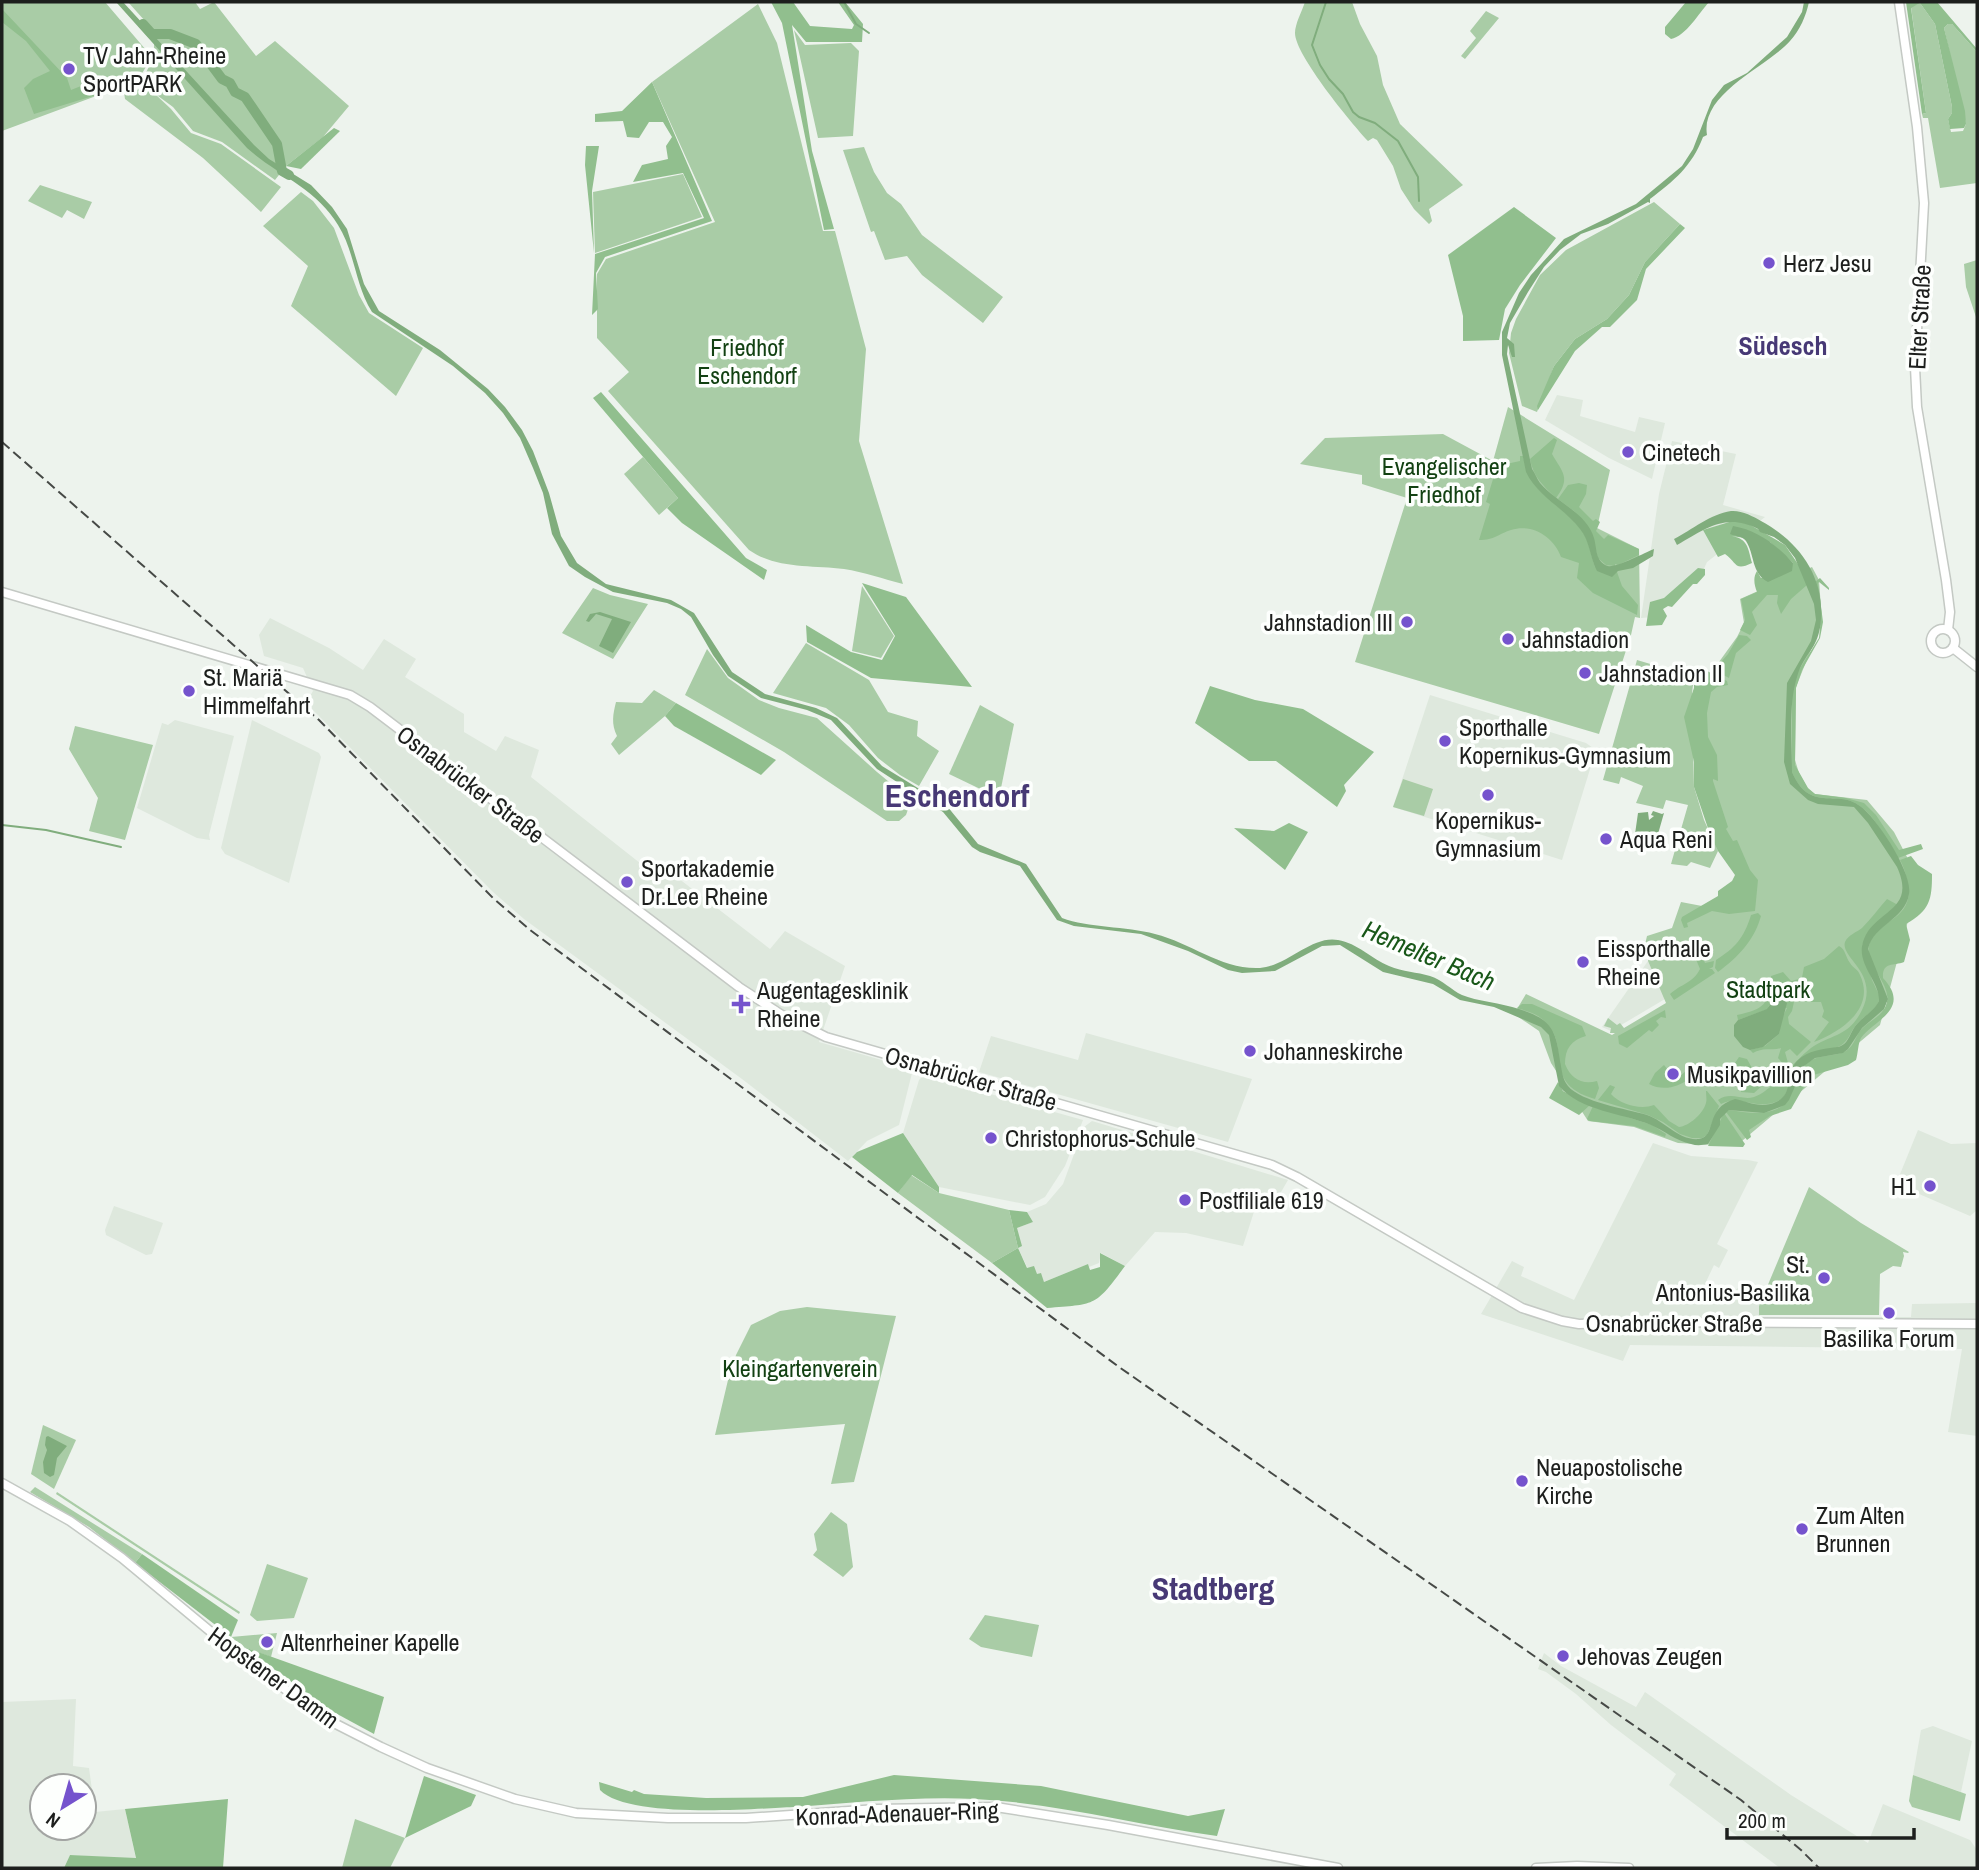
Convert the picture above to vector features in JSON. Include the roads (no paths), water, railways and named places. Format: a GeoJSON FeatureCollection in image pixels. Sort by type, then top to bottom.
{"type":"FeatureCollection","features":[{"type":"Feature","properties":{"kind":"main road","name":"Elter Straße"},"geometry":{"type":"LineString","coordinates":[[1899,2],[1917,127],[1923,191],[1924,229],[1914,367],[1917,407],[1947,580],[1950,612],[1948,630]]}},
{"type":"Feature","properties":{"kind":"main road","name":"Osnabrücker Straße"},"geometry":{"type":"LineString","coordinates":[[2,592],[350,695],[370,707],[739,987],[782,1015],[826,1037],[1272,1165],[1522,1308],[1578,1324],[1977,1324]]}},
{"type":"Feature","properties":{"kind":"main road"},"geometry":{"type":"LineString","coordinates":[[1948,630],[1955,638],[1953,648],[1949,652],[1940,653],[1932,643],[1934,634],[1948,630]]}},
{"type":"Feature","properties":{"kind":"main road"},"geometry":{"type":"LineString","coordinates":[[1953,648],[1977,667]]}},
{"type":"Feature","properties":{"kind":"main road","name":"Hopstener Damm"},"geometry":{"type":"LineString","coordinates":[[2,1483],[70,1521],[106,1546],[252,1666],[332,1722],[427,1768],[515,1799],[576,1813]]}},
{"type":"Feature","properties":{"kind":"main road","name":"Konrad-Adenauer-Ring"},"geometry":{"type":"LineString","coordinates":[[576,1813],[668,1818],[746,1818],[877,1809],[996,1807],[1338,1868]]}},
{"type":"Feature","properties":{"kind":"main road"},"geometry":{"type":"LineString","coordinates":[[1536,1868],[1629,1868]]}},
{"type":"Feature","properties":{"kind":"waterway"},"geometry":{"type":"LineString","coordinates":[[844,2],[856,24],[869,33]]}},
{"type":"Feature","properties":{"kind":"waterway"},"geometry":{"type":"LineString","coordinates":[[1326,2],[1312,45],[1320,65],[1343,94],[1353,112],[1375,123],[1398,141],[1418,177],[1419,201]]}},
{"type":"Feature","properties":{"kind":"waterway","name":"Hemelter Bach"},"geometry":{"type":"LineString","coordinates":[[143,24],[152,34],[170,34],[196,44],[222,79],[230,83],[235,92],[245,97],[277,144],[282,171],[289,175]]}},
{"type":"Feature","properties":{"kind":"waterway"},"geometry":{"type":"LineString","coordinates":[[2,825],[46,830],[121,847]]}},
{"type":"Feature","properties":{"kind":"railway"},"geometry":{"type":"LineString","coordinates":[[2,442],[319,720],[493,898],[530,930],[1119,1367],[1741,1800],[1819,1868]]}},
{"type":"Feature","properties":{"kind":"place","name":"TV Jahn-Rheine SportPARK"},"geometry":{"type":"Point","coordinates":[69,69]}},
{"type":"Feature","properties":{"kind":"place","name":"Herz Jesu"},"geometry":{"type":"Point","coordinates":[1769,263]}},
{"type":"Feature","properties":{"kind":"place","name":"Cinetech"},"geometry":{"type":"Point","coordinates":[1628,452]}},
{"type":"Feature","properties":{"kind":"place","name":"Jahnstadion III"},"geometry":{"type":"Point","coordinates":[1407,622]}},
{"type":"Feature","properties":{"kind":"place","name":"Jahnstadion"},"geometry":{"type":"Point","coordinates":[1508,639]}},
{"type":"Feature","properties":{"kind":"place","name":"Jahnstadion II"},"geometry":{"type":"Point","coordinates":[1585,673]}},
{"type":"Feature","properties":{"kind":"place","name":"St. Mariä Himmelfahrt"},"geometry":{"type":"Point","coordinates":[189,691]}},
{"type":"Feature","properties":{"kind":"place","name":"Sporthalle Kopernikus-Gymnasium"},"geometry":{"type":"Point","coordinates":[1445,741]}},
{"type":"Feature","properties":{"kind":"place","name":"Kopernikus- Gymnasium"},"geometry":{"type":"Point","coordinates":[1488,795]}},
{"type":"Feature","properties":{"kind":"place","name":"Aqua Reni"},"geometry":{"type":"Point","coordinates":[1606,839]}},
{"type":"Feature","properties":{"kind":"place","name":"Sportakademie Dr.Lee Rheine"},"geometry":{"type":"Point","coordinates":[627,882]}},
{"type":"Feature","properties":{"kind":"place","name":"Eissporthalle Rheine"},"geometry":{"type":"Point","coordinates":[1583,962]}},
{"type":"Feature","properties":{"kind":"place","name":"Augentagesklinik Rheine"},"geometry":{"type":"Point","coordinates":[741,1004]}},
{"type":"Feature","properties":{"kind":"place","name":"Johanneskirche"},"geometry":{"type":"Point","coordinates":[1250,1051]}},
{"type":"Feature","properties":{"kind":"place","name":"Musikpavillion"},"geometry":{"type":"Point","coordinates":[1673,1074]}},
{"type":"Feature","properties":{"kind":"place","name":"Christophorus-Schule"},"geometry":{"type":"Point","coordinates":[991,1138]}},
{"type":"Feature","properties":{"kind":"place","name":"H1"},"geometry":{"type":"Point","coordinates":[1930,1186]}},
{"type":"Feature","properties":{"kind":"place","name":"Postfiliale 619"},"geometry":{"type":"Point","coordinates":[1185,1200]}},
{"type":"Feature","properties":{"kind":"place","name":"St. Antonius-Basilika"},"geometry":{"type":"Point","coordinates":[1824,1278]}},
{"type":"Feature","properties":{"kind":"place","name":"Basilika Forum"},"geometry":{"type":"Point","coordinates":[1889,1313]}},
{"type":"Feature","properties":{"kind":"place","name":"Neuapostolische Kirche"},"geometry":{"type":"Point","coordinates":[1522,1481]}},
{"type":"Feature","properties":{"kind":"place","name":"Zum Alten Brunnen"},"geometry":{"type":"Point","coordinates":[1802,1529]}},
{"type":"Feature","properties":{"kind":"place","name":"Altenrheiner Kapelle"},"geometry":{"type":"Point","coordinates":[267,1642]}},
{"type":"Feature","properties":{"kind":"place","name":"Jehovas Zeugen"},"geometry":{"type":"Point","coordinates":[1563,1656]}},
{"type":"Feature","properties":{"kind":"district","name":"Südesch"},"geometry":{"type":"Point","coordinates":[1783,345]}},
{"type":"Feature","properties":{"kind":"district","name":"Eschendorf"},"geometry":{"type":"Point","coordinates":[957,795]}},
{"type":"Feature","properties":{"kind":"district","name":"Stadtberg"},"geometry":{"type":"Point","coordinates":[1213,1588]}},
{"type":"Feature","properties":{"kind":"park label","name":"Friedhof Eschendorf"},"geometry":{"type":"Point","coordinates":[747,361]}},
{"type":"Feature","properties":{"kind":"park label","name":"Evangelischer Friedhof"},"geometry":{"type":"Point","coordinates":[1444,480]}},
{"type":"Feature","properties":{"kind":"park label","name":"Stadtpark"},"geometry":{"type":"Point","coordinates":[1768,989]}},
{"type":"Feature","properties":{"kind":"park label","name":"Kleingartenverein"},"geometry":{"type":"Point","coordinates":[800,1368]}}]}
